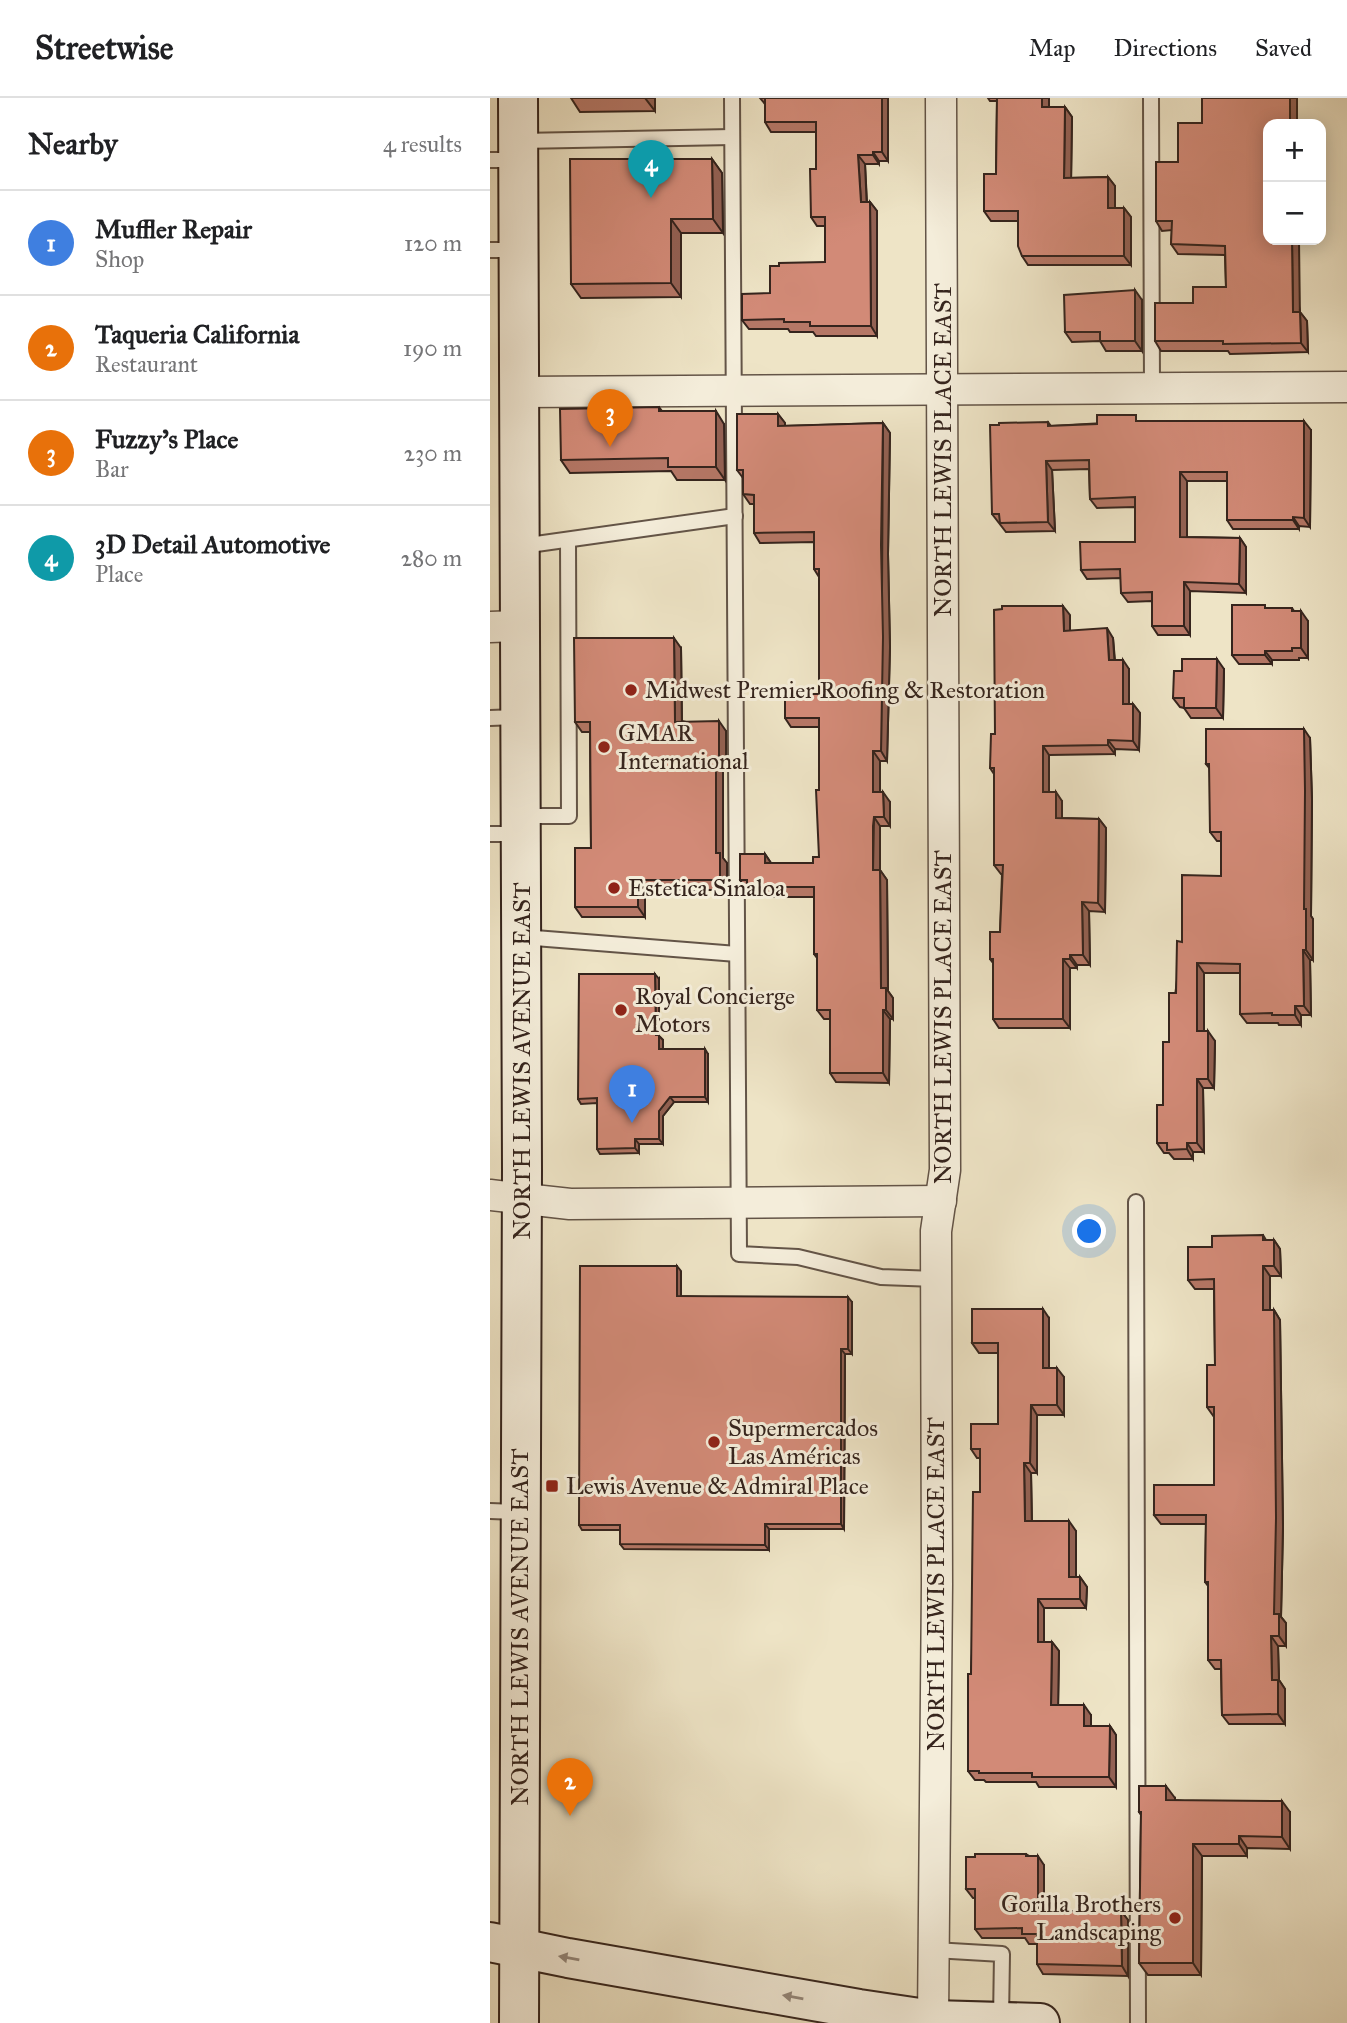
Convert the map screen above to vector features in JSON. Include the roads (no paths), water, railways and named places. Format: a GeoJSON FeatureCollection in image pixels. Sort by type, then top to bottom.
{"type":"FeatureCollection","features":[{"type":"Feature","properties":{"kind":"main road","name":"NORTH LEWIS AVENUE EAST"},"geometry":{"type":"LineString","coordinates":[[518,98],[509,154],[504,250],[519,392],[520,547],[505,627],[505,717],[521,937],[506,1197],[505,1945],[519,2005]]}},
{"type":"Feature","properties":{"kind":"main road"},"geometry":{"type":"LineString","coordinates":[[505,1945],[933,2020],[1040,2023]]}},
{"type":"Feature","properties":{"kind":"street","name":"NORTH LEWIS PLACE EAST"},"geometry":{"type":"LineString","coordinates":[[933,2020],[937,1584],[936,1231],[945,1170],[941,98]]}},
{"type":"Feature","properties":{"kind":"street"},"geometry":{"type":"LineString","coordinates":[[519,392],[1347,387]]}},
{"type":"Feature","properties":{"kind":"street"},"geometry":{"type":"LineString","coordinates":[[506,1197],[570,1204],[941,1201]]}},
{"type":"Feature","properties":{"kind":"lane"},"geometry":{"type":"LineString","coordinates":[[732,98],[739,1254],[798,1257],[881,1278],[936,1279]]}},
{"type":"Feature","properties":{"kind":"lane"},"geometry":{"type":"LineString","coordinates":[[1151,98],[1152,388]]}},
{"type":"Feature","properties":{"kind":"lane"},"geometry":{"type":"LineString","coordinates":[[509,154],[732,136]]}},
{"type":"Feature","properties":{"kind":"lane"},"geometry":{"type":"LineString","coordinates":[[520,547],[735,516]]}},
{"type":"Feature","properties":{"kind":"lane"},"geometry":{"type":"LineString","coordinates":[[511,828],[569,816],[568,540]]}},
{"type":"Feature","properties":{"kind":"lane"},"geometry":{"type":"LineString","coordinates":[[521,937],[737,954]]}},
{"type":"Feature","properties":{"kind":"lane"},"geometry":{"type":"LineString","coordinates":[[1136,1202],[1138,2023]]}},
{"type":"Feature","properties":{"kind":"lane"},"geometry":{"type":"LineString","coordinates":[[933,1950],[1002,1954],[1001,2022]]}},
{"type":"Feature","properties":{"kind":"place","name":"3D Detail Automotive"},"geometry":{"type":"Point","coordinates":[651,198]}},
{"type":"Feature","properties":{"kind":"place","name":"Fuzzy's Place"},"geometry":{"type":"Point","coordinates":[610,447]}},
{"type":"Feature","properties":{"kind":"place","name":"Midwest Premier Roofing & Restoration"},"geometry":{"type":"Point","coordinates":[631,690]}},
{"type":"Feature","properties":{"kind":"place","name":"GMAR International"},"geometry":{"type":"Point","coordinates":[604,747]}},
{"type":"Feature","properties":{"kind":"place","name":"Estetica Sinaloa"},"geometry":{"type":"Point","coordinates":[614,888]}},
{"type":"Feature","properties":{"kind":"place","name":"Royal Concierge Motors"},"geometry":{"type":"Point","coordinates":[621,1010]}},
{"type":"Feature","properties":{"kind":"place","name":"Muffler Repair"},"geometry":{"type":"Point","coordinates":[632,1123]}},
{"type":"Feature","properties":{"kind":"place","name":"Supermercados Las Américas"},"geometry":{"type":"Point","coordinates":[714,1442]}},
{"type":"Feature","properties":{"kind":"place","name":"Lewis Avenue & Admiral Place"},"geometry":{"type":"Point","coordinates":[552,1486]}},
{"type":"Feature","properties":{"kind":"place","name":"Taqueria California"},"geometry":{"type":"Point","coordinates":[570,1816]}},
{"type":"Feature","properties":{"kind":"place","name":"Gorilla Brothers Landscaping"},"geometry":{"type":"Point","coordinates":[1175,1918]}}]}
